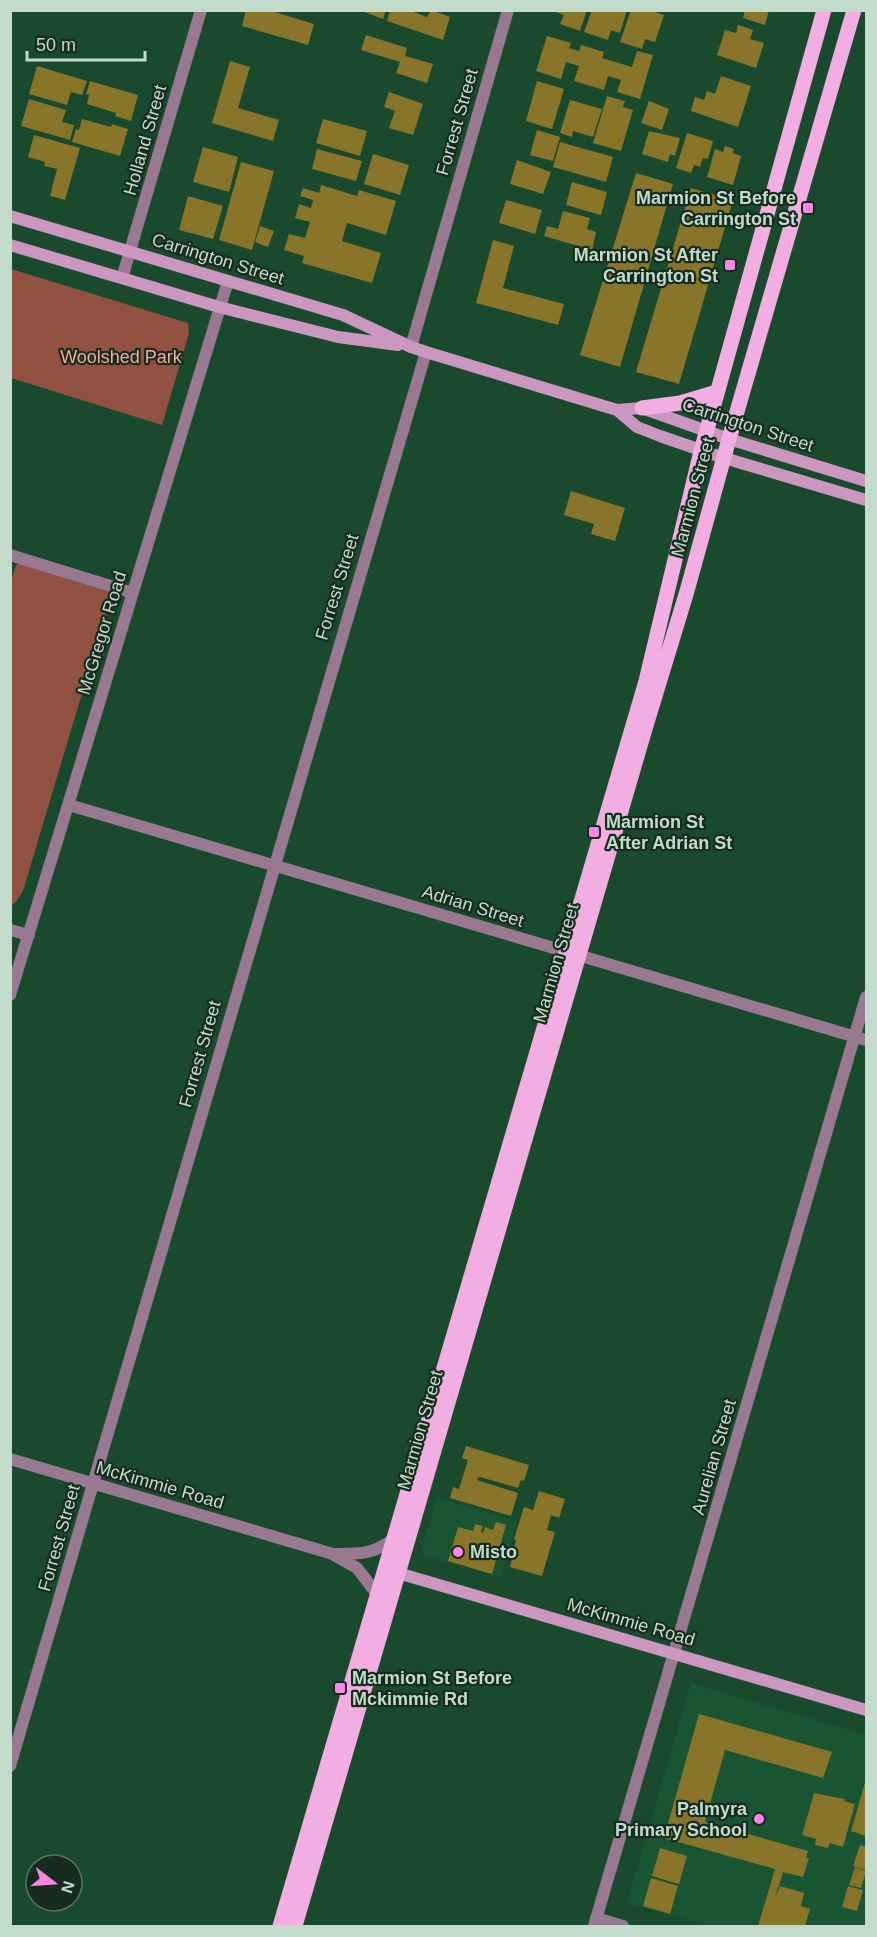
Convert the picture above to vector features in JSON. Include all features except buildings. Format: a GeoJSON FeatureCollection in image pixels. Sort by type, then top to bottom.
{"type":"FeatureCollection","features":[{"type":"Feature","properties":{"kind":"main road","name":"Marmion Street"},"geometry":{"type":"LineString","coordinates":[[295,1926],[391,1571],[572,953],[646,681],[701,451],[824,10]]}},
{"type":"Feature","properties":{"kind":"main road","name":"Marmion Street"},"geometry":{"type":"LineString","coordinates":[[280,1926],[377,1594],[391,1571],[394,1539],[572,953],[687,591],[854,10]]}},
{"type":"Feature","properties":{"kind":"main road","name":"Carrington Street"},"geometry":{"type":"LineString","coordinates":[[10,216],[343,315],[426,352],[617,410],[642,408],[707,432],[867,481]]}},
{"type":"Feature","properties":{"kind":"main road","name":"Carrington Street"},"geometry":{"type":"LineString","coordinates":[[10,245],[219,307],[338,337],[411,347]]}},
{"type":"Feature","properties":{"kind":"main road"},"geometry":{"type":"LineString","coordinates":[[642,408],[680,403],[717,392]]}},
{"type":"Feature","properties":{"kind":"main road","name":"Carrington Street"},"geometry":{"type":"LineString","coordinates":[[617,410],[637,427],[701,451],[867,500]]}},
{"type":"Feature","properties":{"kind":"main road","name":"McKimmie Road"},"geometry":{"type":"LineString","coordinates":[[391,1571],[867,1710]]}},
{"type":"Feature","properties":{"kind":"street","name":"Holland Street"},"geometry":{"type":"LineString","coordinates":[[122,278],[201,10]]}},
{"type":"Feature","properties":{"kind":"street","name":"Forrest Street"},"geometry":{"type":"LineString","coordinates":[[411,347],[508,10]]}},
{"type":"Feature","properties":{"kind":"street","name":"McGregor Road"},"geometry":{"type":"LineString","coordinates":[[10,995],[228,281]]}},
{"type":"Feature","properties":{"kind":"street","name":"Forrest Street"},"geometry":{"type":"LineString","coordinates":[[10,1766],[426,352]]}},
{"type":"Feature","properties":{"kind":"street"},"geometry":{"type":"LineString","coordinates":[[10,555],[133,593]]}},
{"type":"Feature","properties":{"kind":"street","name":"Adrian Street"},"geometry":{"type":"LineString","coordinates":[[69,805],[861,1039]]}},
{"type":"Feature","properties":{"kind":"street"},"geometry":{"type":"LineString","coordinates":[[10,930],[28,935]]}},
{"type":"Feature","properties":{"kind":"street","name":"Aurelian Street"},"geometry":{"type":"LineString","coordinates":[[595,1922],[861,1039],[867,997]]}},
{"type":"Feature","properties":{"kind":"street","name":"McKimmie Road"},"geometry":{"type":"LineString","coordinates":[[10,1459],[333,1554],[357,1568],[377,1594]]}},
{"type":"Feature","properties":{"kind":"street","name":"McKimmie Road"},"geometry":{"type":"LineString","coordinates":[[333,1554],[366,1554],[394,1539]]}},
{"type":"Feature","properties":{"kind":"street"},"geometry":{"type":"LineString","coordinates":[[595,1922],[623,1926]]}},
{"type":"Feature","properties":{"kind":"shaded area"},"geometry":{"type":"Polygon","coordinates":[[[437,1497],[517,1521],[501,1577],[424,1556],[421,1552],[437,1497]]]}},
{"type":"Feature","properties":{"kind":"shaded area","name":"Palmyra Primary School"},"geometry":{"type":"Polygon","coordinates":[[[691,1683],[866,1735],[866,1926],[708,1926],[627,1903],[691,1683]]]}},
{"type":"Feature","properties":{"kind":"green space","name":"Woolshed Park"},"geometry":{"type":"Polygon","coordinates":[[[11,269],[188,323],[189,333],[162,425],[11,378],[11,269]]]}},
{"type":"Feature","properties":{"kind":"green space"},"geometry":{"type":"Polygon","coordinates":[[[17,563],[112,593],[23,891],[11,906],[10,584],[17,563]]]}},
{"type":"Feature","properties":{"kind":"place","name":"Marmion St Before Carrington St"},"geometry":{"type":"Point","coordinates":[808,208]}},
{"type":"Feature","properties":{"kind":"place","name":"Marmion St After Carrington St"},"geometry":{"type":"Point","coordinates":[730,265]}},
{"type":"Feature","properties":{"kind":"place","name":"Marmion St After Adrian St"},"geometry":{"type":"Point","coordinates":[594,832]}},
{"type":"Feature","properties":{"kind":"place","name":"Misto"},"geometry":{"type":"Point","coordinates":[458,1552]}},
{"type":"Feature","properties":{"kind":"place","name":"Marmion St Before Mckimmie Rd"},"geometry":{"type":"Point","coordinates":[340,1688]}},
{"type":"Feature","properties":{"kind":"place","name":"Palmyra Primary School"},"geometry":{"type":"Point","coordinates":[759,1819]}}]}
